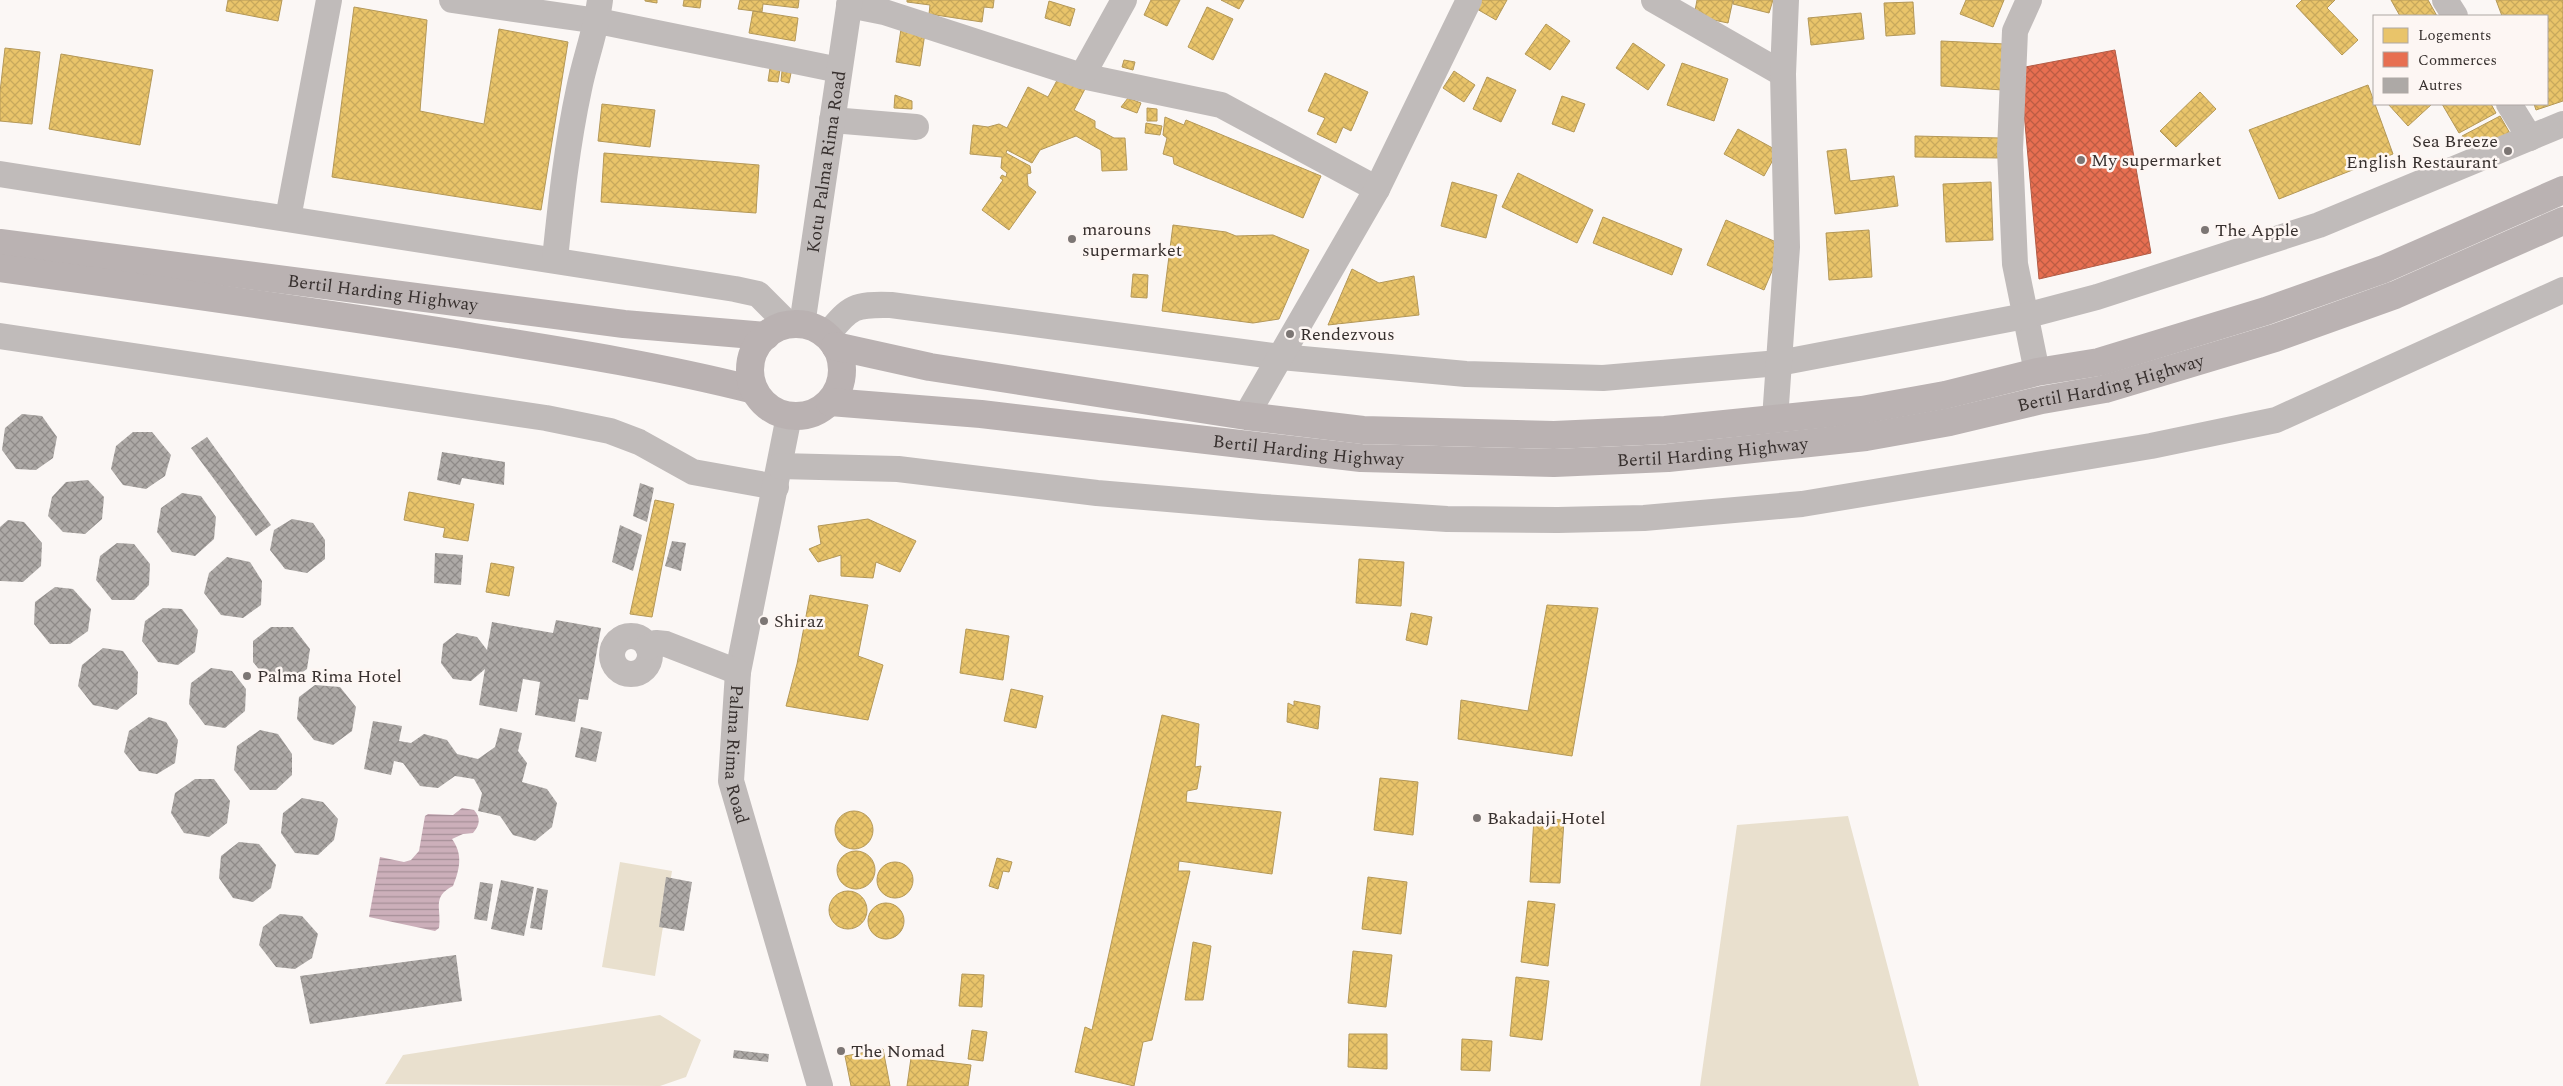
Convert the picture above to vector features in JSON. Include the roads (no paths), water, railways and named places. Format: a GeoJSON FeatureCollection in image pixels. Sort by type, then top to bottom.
{"type":"FeatureCollection","features":[{"type":"Feature","properties":{"kind":"main road","name":"Bertil Harding Highway"},"geometry":{"type":"LineString","coordinates":[[0,243],[624,324],[803,333],[930,366],[1246,416],[1363,430],[1554,435],[1665,430],[1862,410],[1945,395],[2036,372],[2099,362],[2266,311],[2384,270],[2563,190]]}},
{"type":"Feature","properties":{"kind":"main road","name":"Bertil Harding Highway"},"geometry":{"type":"LineString","coordinates":[[830,402],[981,414],[1361,458],[1554,463],[1668,458],[1866,437],[1950,422],[2042,400],[2105,389],[2275,338],[2395,295],[2563,221]]}},
{"type":"Feature","properties":{"kind":"main road","name":"Bertil Harding Highway"},"geometry":{"type":"LineString","coordinates":[[0,268],[279,306],[537,347],[680,372],[754,390]]}},
{"type":"Feature","properties":{"kind":"main road"},"geometry":{"type":"LineString","coordinates":[[803,333],[840,358],[842,371],[837,392],[830,402],[811,414],[789,416],[768,407],[754,390],[751,380],[752,358],[757,346],[803,333]]}},
{"type":"Feature","properties":{"kind":"street"},"geometry":{"type":"LineString","coordinates":[[288,218],[329,0]]}},
{"type":"Feature","properties":{"kind":"street"},"geometry":{"type":"LineString","coordinates":[[452,0],[599,11],[839,70]]}},
{"type":"Feature","properties":{"kind":"street"},"geometry":{"type":"LineString","coordinates":[[1082,76],[1124,0]]}},
{"type":"Feature","properties":{"kind":"street"},"geometry":{"type":"LineString","coordinates":[[1246,416],[1377,189],[1469,0]]}},
{"type":"Feature","properties":{"kind":"street"},"geometry":{"type":"LineString","coordinates":[[1654,0],[1783,74]]}},
{"type":"Feature","properties":{"kind":"street"},"geometry":{"type":"LineString","coordinates":[[1775,419],[1787,246],[1783,74],[1786,0]]}},
{"type":"Feature","properties":{"kind":"street"},"geometry":{"type":"LineString","coordinates":[[2029,0],[2015,31],[2010,150],[2015,264],[2036,372]]}},
{"type":"Feature","properties":{"kind":"street"},"geometry":{"type":"LineString","coordinates":[[2444,0],[2454,15]]}},
{"type":"Feature","properties":{"kind":"street"},"geometry":{"type":"LineString","coordinates":[[850,2],[1082,76],[1221,105],[1377,189]]}},
{"type":"Feature","properties":{"kind":"street","name":"Kotu Palma Rima Road"},"geometry":{"type":"LineString","coordinates":[[803,333],[850,2]]}},
{"type":"Feature","properties":{"kind":"street"},"geometry":{"type":"LineString","coordinates":[[555,259],[565,160],[579,87],[599,11]]}},
{"type":"Feature","properties":{"kind":"street"},"geometry":{"type":"LineString","coordinates":[[2510,105],[2530,138]]}},
{"type":"Feature","properties":{"kind":"street"},"geometry":{"type":"LineString","coordinates":[[832,120],[916,127]]}},
{"type":"Feature","properties":{"kind":"street"},"geometry":{"type":"LineString","coordinates":[[0,174],[555,259],[758,294],[803,333],[848,310],[865,304],[891,305],[1281,357],[1466,374],[1603,378],[1779,363],[2025,316],[2106,294],[2319,225],[2563,124]]}},
{"type":"Feature","properties":{"kind":"street"},"geometry":{"type":"LineString","coordinates":[[0,336],[546,418],[610,431],[640,442],[693,472],[778,476],[898,469],[1107,493],[1262,507],[1447,519],[1558,520],[1644,518],[1802,504],[2151,446],[2276,420],[2563,290]]}},
{"type":"Feature","properties":{"kind":"street","name":"Palma Rima Road"},"geometry":{"type":"LineString","coordinates":[[789,416],[738,672],[731,781],[820,1086]]}},
{"type":"Feature","properties":{"kind":"street"},"geometry":{"type":"LineString","coordinates":[[648,647],[656,643],[666,644],[738,672]]}},
{"type":"Feature","properties":{"kind":"place","name":"Sea Breeze English Restaurant"},"geometry":{"type":"Point","coordinates":[2508,151]}},
{"type":"Feature","properties":{"kind":"place","name":"My supermarket"},"geometry":{"type":"Point","coordinates":[2081,160]}},
{"type":"Feature","properties":{"kind":"place","name":"The Apple"},"geometry":{"type":"Point","coordinates":[2205,230]}},
{"type":"Feature","properties":{"kind":"place","name":"marouns supermarket"},"geometry":{"type":"Point","coordinates":[1072,239]}},
{"type":"Feature","properties":{"kind":"place","name":"Rendezvous"},"geometry":{"type":"Point","coordinates":[1290,334]}},
{"type":"Feature","properties":{"kind":"place","name":"Shiraz"},"geometry":{"type":"Point","coordinates":[764,621]}},
{"type":"Feature","properties":{"kind":"place","name":"Palma Rima Hotel"},"geometry":{"type":"Point","coordinates":[247,676]}},
{"type":"Feature","properties":{"kind":"place","name":"Bakadaji Hotel"},"geometry":{"type":"Point","coordinates":[1477,818]}},
{"type":"Feature","properties":{"kind":"place","name":"The Nomad"},"geometry":{"type":"Point","coordinates":[841,1051]}}]}
